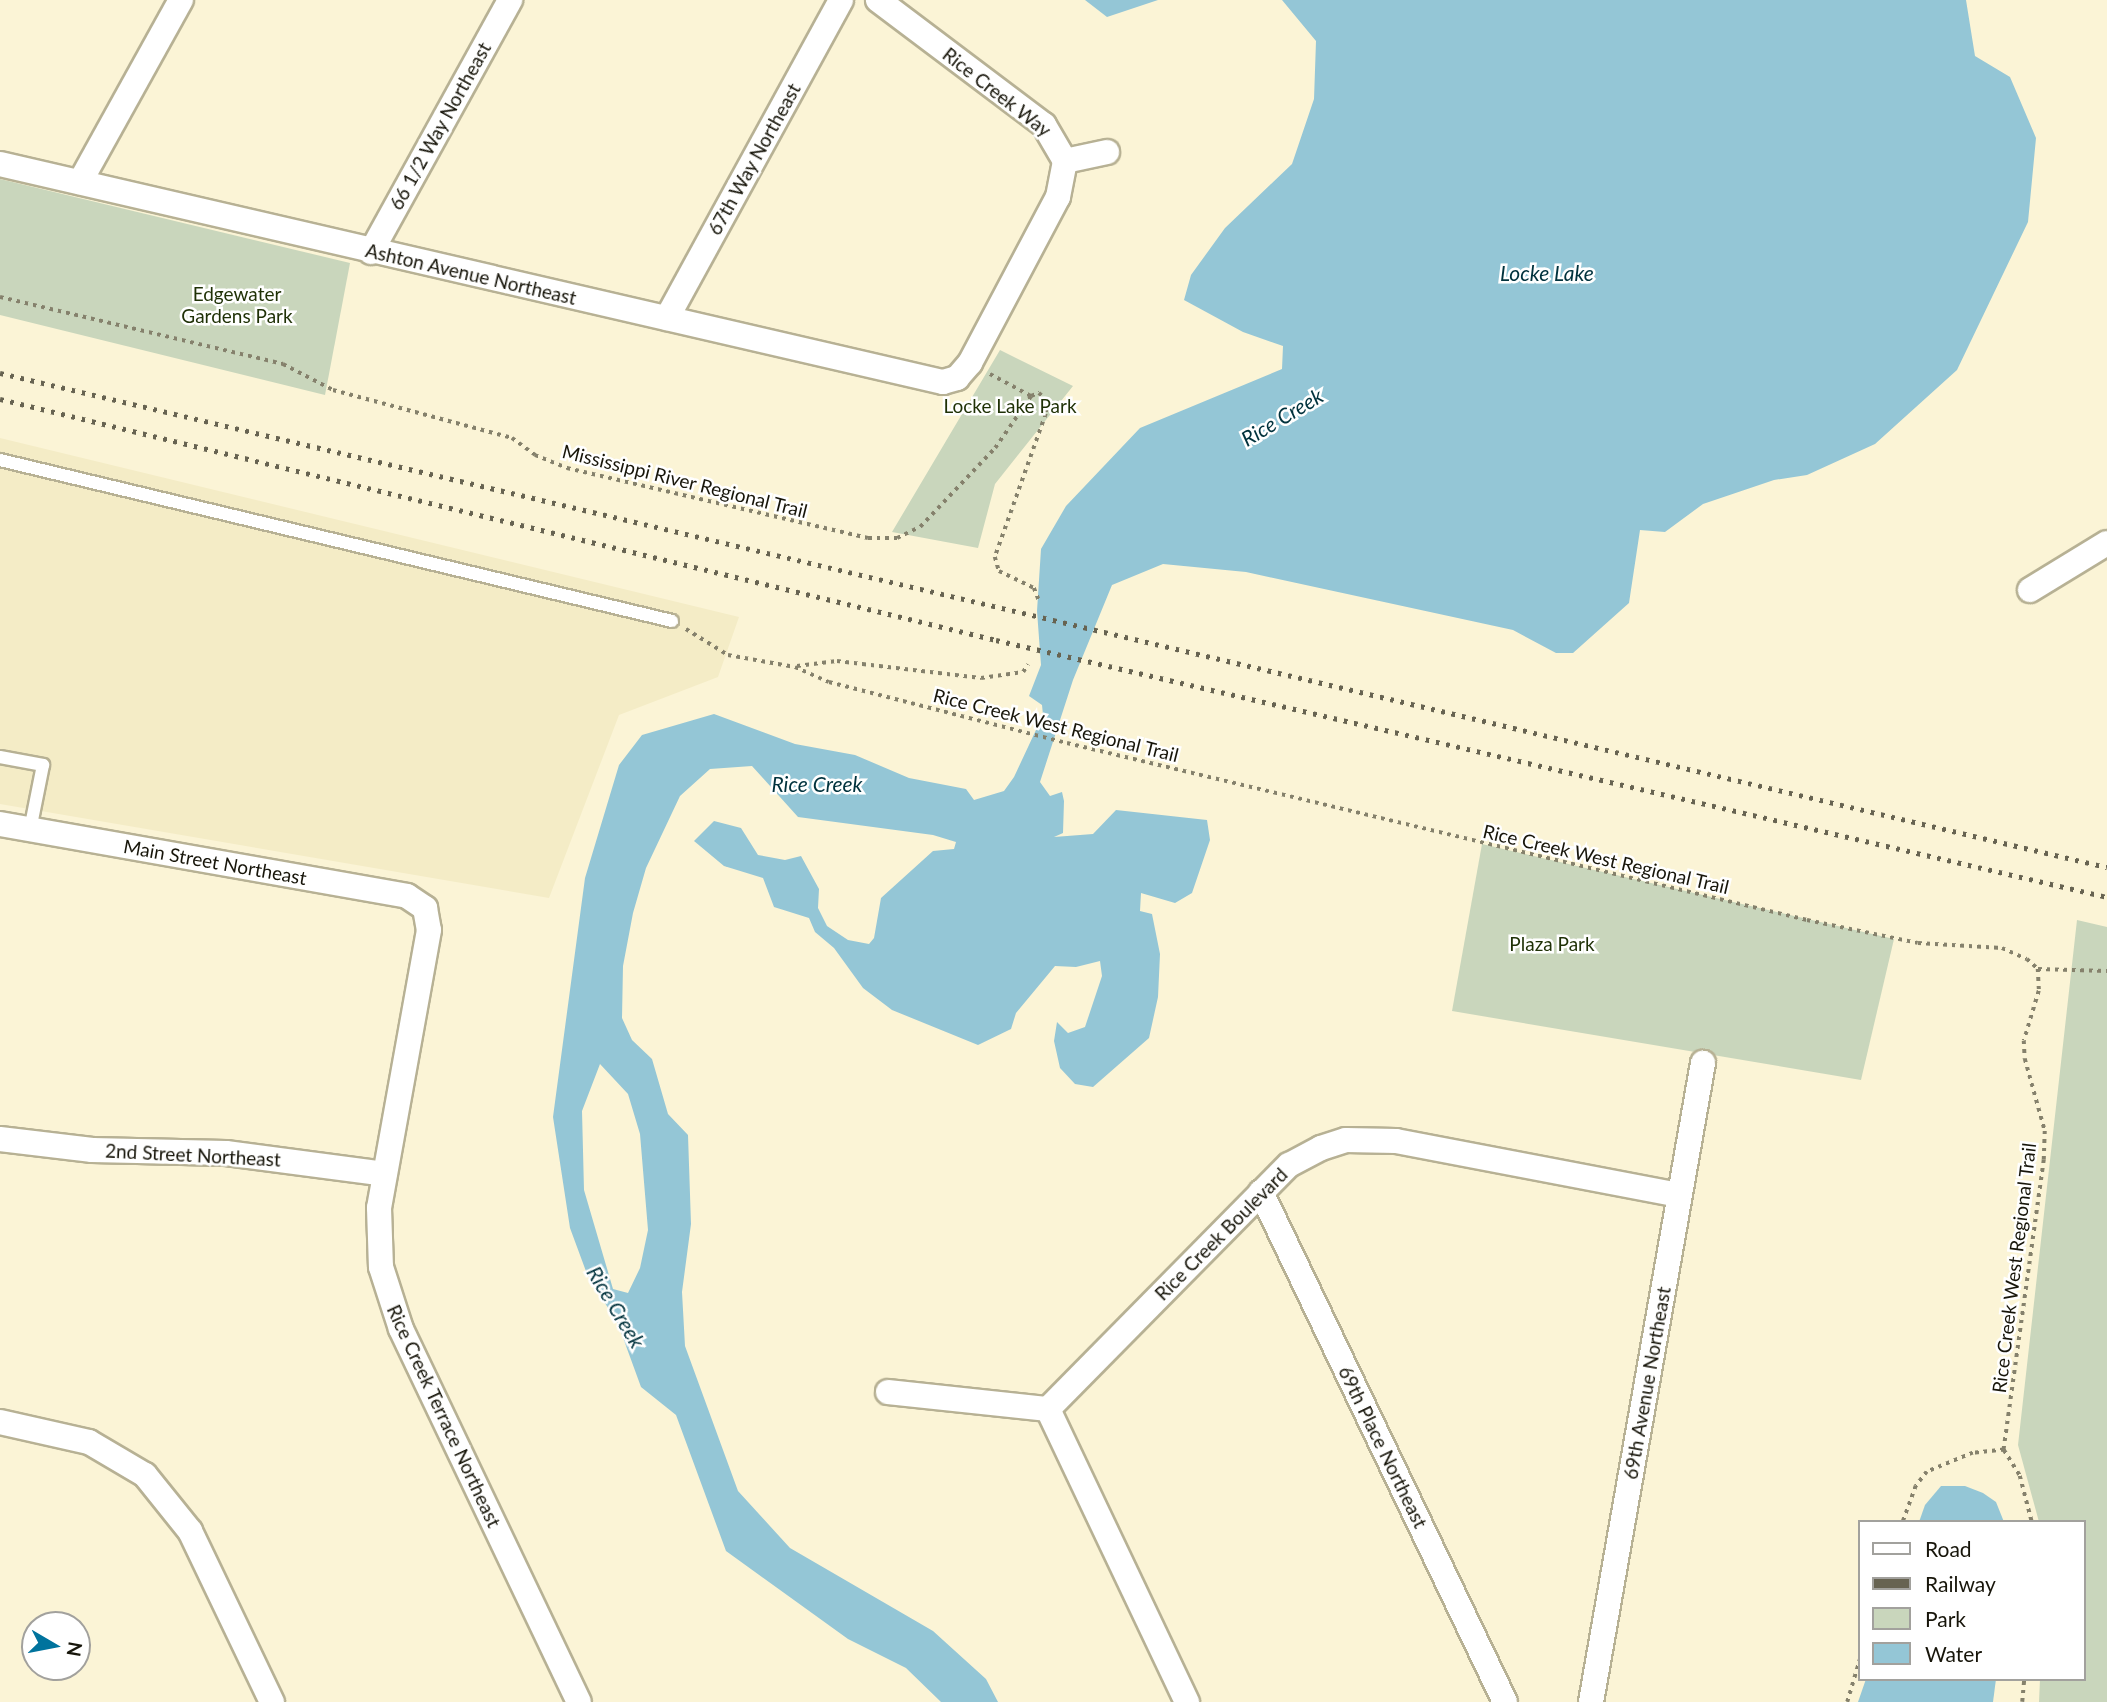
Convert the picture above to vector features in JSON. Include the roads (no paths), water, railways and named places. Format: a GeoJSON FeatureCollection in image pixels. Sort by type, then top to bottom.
{"type":"FeatureCollection","features":[{"type":"Feature","properties":{"kind":"street"},"geometry":{"type":"LineString","coordinates":[[80,182],[181,0]]}},
{"type":"Feature","properties":{"kind":"street","name":"66 1/2 Way Northeast"},"geometry":{"type":"LineString","coordinates":[[371,252],[510,0]]}},
{"type":"Feature","properties":{"kind":"street","name":"67th Way Northeast"},"geometry":{"type":"LineString","coordinates":[[667,318],[841,0]]}},
{"type":"Feature","properties":{"kind":"street","name":"Rice Creek Way"},"geometry":{"type":"LineString","coordinates":[[878,0],[1044,125],[1065,161]]}},
{"type":"Feature","properties":{"kind":"street"},"geometry":{"type":"LineString","coordinates":[[1065,161],[1107,152]]}},
{"type":"Feature","properties":{"kind":"street","name":"Ashton Avenue Northeast"},"geometry":{"type":"LineString","coordinates":[[0,164],[371,252],[943,382],[957,378],[970,363],[1058,197],[1065,161]]}},
{"type":"Feature","properties":{"kind":"street"},"geometry":{"type":"LineString","coordinates":[[2030,590],[2107,543]]}},
{"type":"Feature","properties":{"kind":"street","name":"Main Street Northeast"},"geometry":{"type":"LineString","coordinates":[[0,824],[407,896],[425,908]]}},
{"type":"Feature","properties":{"kind":"street","name":"Rice Creek Terrace Northeast"},"geometry":{"type":"LineString","coordinates":[[425,908],[429,930],[385,1174],[378,1236],[389,1296],[579,1702]]}},
{"type":"Feature","properties":{"kind":"street","name":"69th Avenue Northeast"},"geometry":{"type":"LineString","coordinates":[[1591,1702],[1703,1063]]}},
{"type":"Feature","properties":{"kind":"street","name":"2nd Street Northeast"},"geometry":{"type":"LineString","coordinates":[[0,1139],[92,1150],[263,1157],[385,1174]]}},
{"type":"Feature","properties":{"kind":"street","name":"Rice Creek Boulevard"},"geometry":{"type":"LineString","coordinates":[[1048,1409],[1261,1192],[1289,1166],[1321,1148],[1346,1140],[1371,1140],[1679,1195]]}},
{"type":"Feature","properties":{"kind":"street","name":"69th Place Northeast"},"geometry":{"type":"LineString","coordinates":[[1261,1192],[1505,1702]]}},
{"type":"Feature","properties":{"kind":"street"},"geometry":{"type":"LineString","coordinates":[[888,1392],[1048,1409],[1187,1702]]}},
{"type":"Feature","properties":{"kind":"street"},"geometry":{"type":"LineString","coordinates":[[0,1422],[89,1442],[145,1475],[190,1531],[272,1702]]}},
{"type":"Feature","properties":{"kind":"lane"},"geometry":{"type":"LineString","coordinates":[[0,460],[672,621]]}},
{"type":"Feature","properties":{"kind":"lane"},"geometry":{"type":"LineString","coordinates":[[0,757],[43,765],[30,830]]}},
{"type":"Feature","properties":{"kind":"water"},"geometry":{"type":"Polygon","coordinates":[[[1085,0],[1158,0],[1107,17],[1085,0]]]}},
{"type":"Feature","properties":{"kind":"water","name":"Locke Lake"},"geometry":{"type":"Polygon","coordinates":[[[1282,0],[1966,0],[1975,56],[2010,77],[2036,138],[2028,222],[1957,370],[1875,444],[1807,475],[1774,480],[1703,504],[1665,532],[1640,530],[1629,603],[1573,653],[1556,653],[1513,630],[1246,572],[1163,564],[1112,585],[1073,680],[1040,782],[1050,796],[1062,792],[1063,833],[1054,837],[1093,834],[1116,810],[1207,820],[1210,840],[1192,893],[1175,903],[1141,893],[1140,911],[1152,914],[1160,954],[1158,997],[1149,1038],[1093,1087],[1075,1084],[1060,1068],[1054,1041],[1057,1022],[1068,1033],[1085,1027],[1102,976],[1100,961],[1076,967],[1055,966],[1016,1013],[1011,1029],[978,1045],[892,1010],[863,988],[834,948],[815,932],[809,918],[774,907],[763,878],[724,866],[694,841],[714,821],[741,828],[758,855],[785,860],[801,856],[819,889],[818,908],[827,926],[848,940],[869,944],[874,938],[881,898],[933,851],[954,849],[956,842],[933,835],[798,817],[752,766],[710,769],[680,796],[646,868],[633,913],[623,966],[622,1018],[632,1040],[652,1059],[668,1114],[688,1135],[691,1224],[682,1292],[685,1346],[738,1491],[790,1548],[933,1631],[986,1679],[998,1702],[941,1702],[906,1668],[848,1639],[726,1551],[676,1415],[641,1387],[618,1324],[587,1274],[570,1228],[553,1117],[585,878],[619,765],[642,735],[714,714],[795,744],[855,755],[909,778],[966,789],[974,800],[1004,791],[1014,777],[1043,715],[1042,705],[1029,696],[1041,665],[1037,611],[1041,549],[1066,506],[1140,428],[1282,369],[1283,346],[1243,332],[1184,300],[1191,275],[1225,228],[1292,164],[1314,99],[1316,41],[1282,0]],[[600,1064],[582,1111],[584,1190],[613,1289],[628,1293],[640,1268],[648,1230],[640,1134],[628,1094],[600,1064]]]}},
{"type":"Feature","properties":{"kind":"water"},"geometry":{"type":"Polygon","coordinates":[[[1941,1486],[1965,1486],[1996,1502],[2003,1520],[1920,1520],[1925,1505],[1941,1486]]]}},
{"type":"Feature","properties":{"kind":"water"},"geometry":{"type":"Polygon","coordinates":[[[1865,1681],[1996,1681],[1993,1702],[1858,1702],[1865,1681]]]}},
{"type":"Feature","properties":{"kind":"railway"},"geometry":{"type":"LineString","coordinates":[[0,373],[2107,867]]}},
{"type":"Feature","properties":{"kind":"railway"},"geometry":{"type":"LineString","coordinates":[[0,399],[996,640],[2107,897]]}},
{"type":"Feature","properties":{"kind":"park label","name":"Edgewater Gardens Park"},"geometry":{"type":"Point","coordinates":[237,305]}},
{"type":"Feature","properties":{"kind":"park label","name":"Locke Lake Park"},"geometry":{"type":"Point","coordinates":[1010,406]}},
{"type":"Feature","properties":{"kind":"park label","name":"Plaza Park"},"geometry":{"type":"Point","coordinates":[1552,944]}},
{"type":"Feature","properties":{"kind":"water label","name":"Rice Creek"},"geometry":{"type":"Point","coordinates":[1282,417]}},
{"type":"Feature","properties":{"kind":"water label","name":"Rice Creek"},"geometry":{"type":"Point","coordinates":[817,784]}},
{"type":"Feature","properties":{"kind":"water label","name":"Rice Creek"},"geometry":{"type":"Point","coordinates":[616,1307]}}]}
